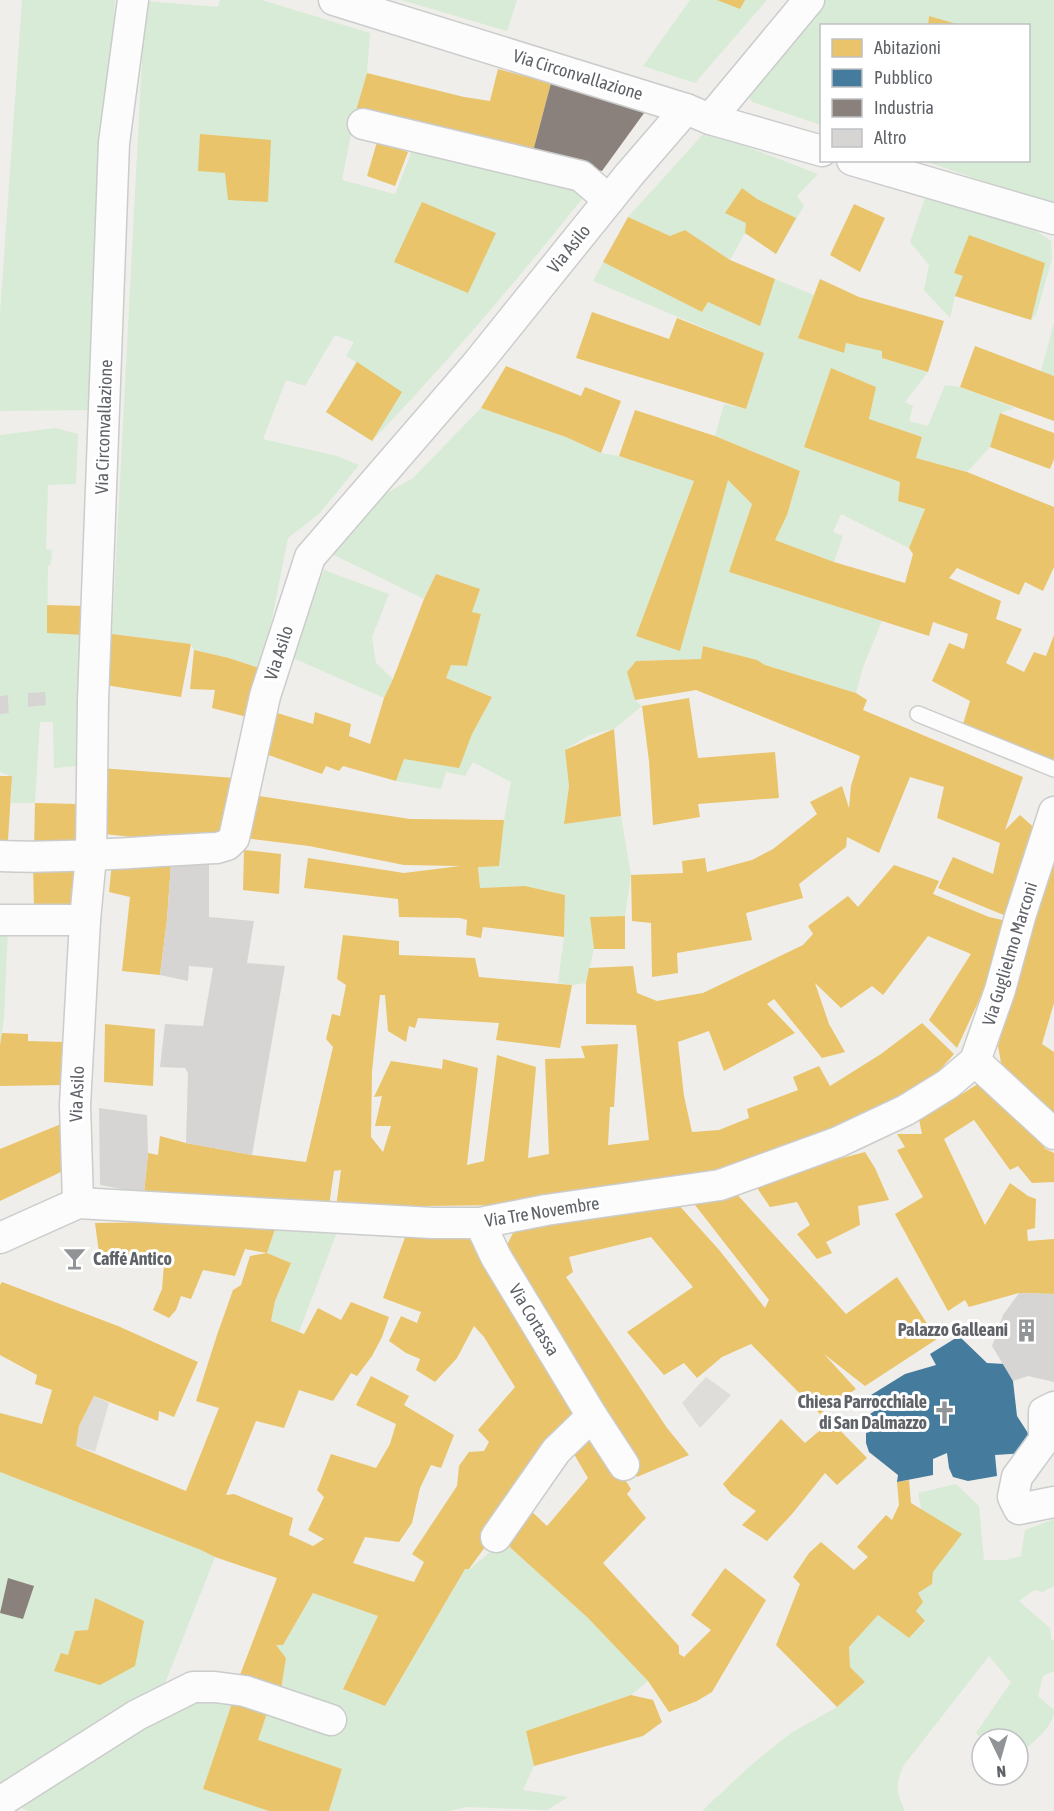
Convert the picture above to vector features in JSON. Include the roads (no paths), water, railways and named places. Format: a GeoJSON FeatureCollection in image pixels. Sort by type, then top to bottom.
{"type":"FeatureCollection","features":[{"type":"Feature","properties":{"kind":"street","name":"Via Circonvallazione"},"geometry":{"type":"LineString","coordinates":[[91,856],[93,701],[114,144],[133,0]]}},
{"type":"Feature","properties":{"kind":"street","name":"Via Circonvallazione"},"geometry":{"type":"LineString","coordinates":[[334,0],[820,151]]}},
{"type":"Feature","properties":{"kind":"street","name":"Via Asilo"},"geometry":{"type":"LineString","coordinates":[[78,1203],[75,1105],[85,920],[91,856],[139,851],[217,848],[227,845],[234,838],[265,696],[310,556],[476,365],[609,200],[698,114],[809,0]]}},
{"type":"Feature","properties":{"kind":"street"},"geometry":{"type":"LineString","coordinates":[[363,124],[581,176],[609,200]]}},
{"type":"Feature","properties":{"kind":"street"},"geometry":{"type":"LineString","coordinates":[[859,162],[1054,219]]}},
{"type":"Feature","properties":{"kind":"street","name":"Via Guglielmo Marconi"},"geometry":{"type":"LineString","coordinates":[[975,1062],[1054,812]]}},
{"type":"Feature","properties":{"kind":"street"},"geometry":{"type":"LineString","coordinates":[[0,856],[91,856]]}},
{"type":"Feature","properties":{"kind":"street"},"geometry":{"type":"LineString","coordinates":[[0,920],[85,920]]}},
{"type":"Feature","properties":{"kind":"street"},"geometry":{"type":"LineString","coordinates":[[975,1062],[1054,1134]]}},
{"type":"Feature","properties":{"kind":"street","name":"Via Tre Novembre"},"geometry":{"type":"LineString","coordinates":[[78,1203],[434,1223],[480,1222],[546,1210],[720,1185],[838,1142],[906,1110],[948,1084],[975,1062]]}},
{"type":"Feature","properties":{"kind":"street"},"geometry":{"type":"LineString","coordinates":[[0,1238],[78,1203]]}},
{"type":"Feature","properties":{"kind":"street","name":"Via Cortassa"},"geometry":{"type":"LineString","coordinates":[[480,1222],[496,1257],[624,1465]]}},
{"type":"Feature","properties":{"kind":"street"},"geometry":{"type":"LineString","coordinates":[[1054,1407],[1044,1412],[1044,1440],[1017,1477],[1013,1497],[1019,1509],[1054,1502]]}},
{"type":"Feature","properties":{"kind":"street"},"geometry":{"type":"LineString","coordinates":[[496,1537],[556,1451],[592,1416]]}},
{"type":"Feature","properties":{"kind":"street"},"geometry":{"type":"LineString","coordinates":[[0,1802],[137,1715],[193,1687],[245,1691],[331,1720]]}},
{"type":"Feature","properties":{"kind":"lane"},"geometry":{"type":"LineString","coordinates":[[918,714],[1054,769]]}},
{"type":"Feature","properties":{"kind":"place","name":"Caffé Antico"},"geometry":{"type":"Point","coordinates":[75,1259]}},
{"type":"Feature","properties":{"kind":"place","name":"Palazzo Galleani"},"geometry":{"type":"Point","coordinates":[1026,1330]}},
{"type":"Feature","properties":{"kind":"place","name":"Chiesa Parrocchiale di San Dalmazzo"},"geometry":{"type":"Point","coordinates":[945,1412]}}]}
